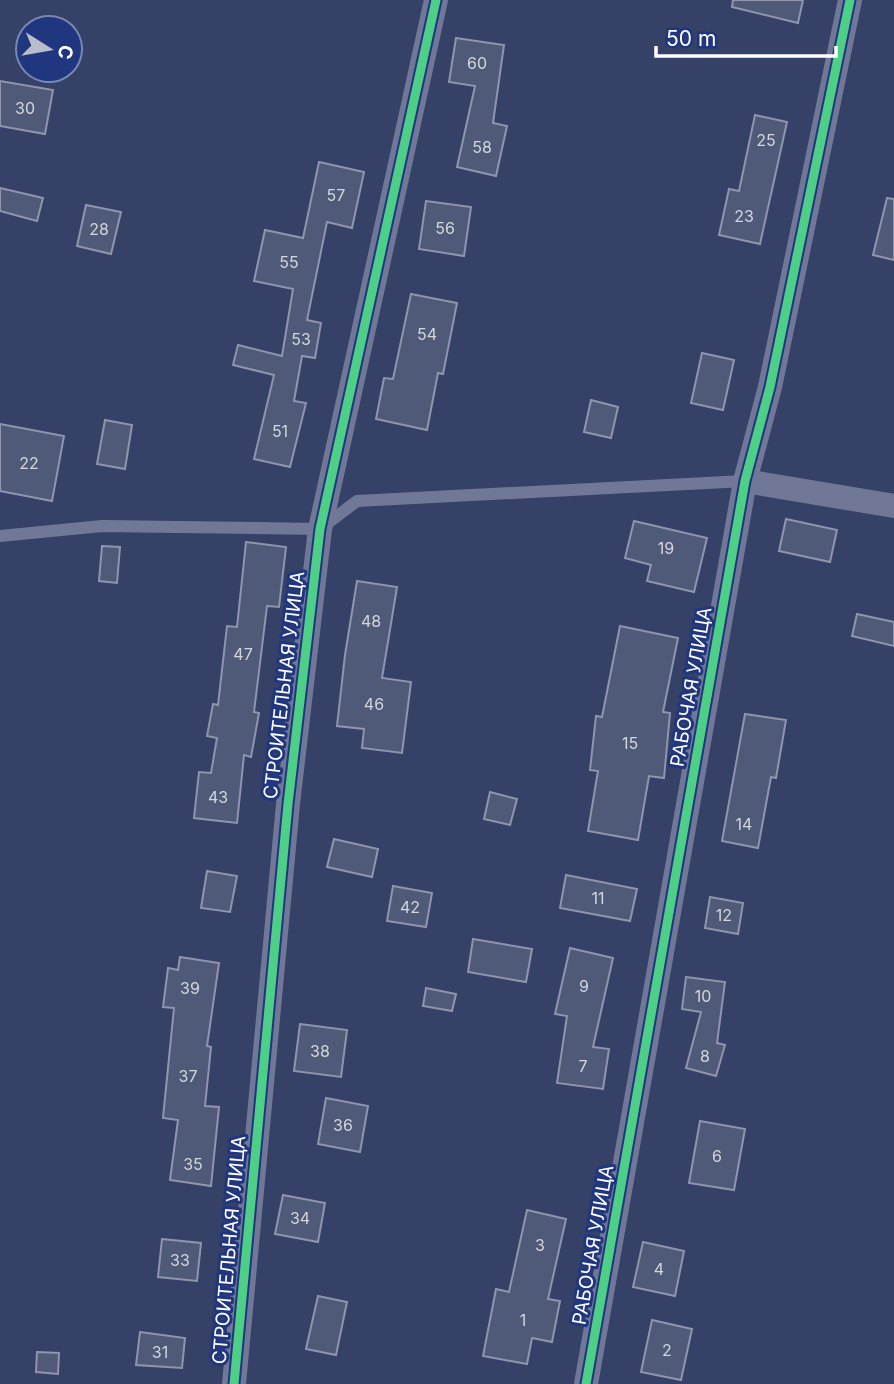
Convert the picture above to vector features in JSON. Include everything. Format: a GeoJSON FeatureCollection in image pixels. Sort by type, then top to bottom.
{"type":"FeatureCollection","features":[{"type":"Feature","properties":{"kind":"street","name":"СТРОИТЕЛЬНАЯ УЛИЦА"},"geometry":{"type":"LineString","coordinates":[[234,1384],[288,804],[320,529],[436,0]]}},
{"type":"Feature","properties":{"kind":"street","name":"РАБОЧАЯ УЛИЦА"},"geometry":{"type":"LineString","coordinates":[[586,1384],[745,481],[770,387],[850,0]]}},
{"type":"Feature","properties":{"kind":"street"},"geometry":{"type":"LineString","coordinates":[[745,481],[894,506]]}},
{"type":"Feature","properties":{"kind":"lane"},"geometry":{"type":"LineString","coordinates":[[0,536],[102,526],[320,529],[358,501],[745,481]]}},
{"type":"Feature","properties":{"kind":"building"},"geometry":{"type":"Polygon","coordinates":[[[733,0],[803,0],[798,23],[732,7],[733,0]]]}},
{"type":"Feature","properties":{"kind":"building"},"geometry":{"type":"Polygon","coordinates":[[[456,38],[504,45],[493,123],[507,126],[496,176],[457,167],[475,86],[449,82],[456,38]]]}},
{"type":"Feature","properties":{"kind":"building"},"geometry":{"type":"Polygon","coordinates":[[[0,81],[53,90],[45,134],[0,126],[0,81]]]}},
{"type":"Feature","properties":{"kind":"building"},"geometry":{"type":"Polygon","coordinates":[[[755,115],[787,122],[760,244],[719,235],[729,189],[739,191],[755,115]]]}},
{"type":"Feature","properties":{"kind":"building"},"geometry":{"type":"Polygon","coordinates":[[[319,162],[364,172],[352,228],[327,222],[307,320],[321,323],[315,358],[302,356],[294,401],[306,403],[290,467],[254,459],[274,375],[233,365],[238,345],[282,356],[293,289],[254,281],[265,230],[303,238],[319,162]]]}},
{"type":"Feature","properties":{"kind":"building"},"geometry":{"type":"Polygon","coordinates":[[[0,188],[43,198],[37,221],[0,211],[0,188]]]}},
{"type":"Feature","properties":{"kind":"building"},"geometry":{"type":"Polygon","coordinates":[[[887,198],[894,199],[894,260],[873,255],[887,198]]]}},
{"type":"Feature","properties":{"kind":"building"},"geometry":{"type":"Polygon","coordinates":[[[426,201],[471,207],[464,256],[419,249],[426,201]]]}},
{"type":"Feature","properties":{"kind":"building"},"geometry":{"type":"Polygon","coordinates":[[[86,205],[121,212],[111,254],[77,246],[86,205]]]}},
{"type":"Feature","properties":{"kind":"building"},"geometry":{"type":"Polygon","coordinates":[[[411,294],[457,303],[443,374],[438,373],[427,430],[376,419],[384,378],[393,379],[411,294]]]}},
{"type":"Feature","properties":{"kind":"building"},"geometry":{"type":"Polygon","coordinates":[[[702,353],[734,360],[723,410],[691,403],[702,353]]]}},
{"type":"Feature","properties":{"kind":"building"},"geometry":{"type":"Polygon","coordinates":[[[591,400],[618,407],[611,438],[584,432],[591,400]]]}},
{"type":"Feature","properties":{"kind":"building"},"geometry":{"type":"Polygon","coordinates":[[[105,420],[132,425],[125,469],[97,464],[105,420]]]}},
{"type":"Feature","properties":{"kind":"building"},"geometry":{"type":"Polygon","coordinates":[[[0,424],[64,436],[52,501],[0,491],[0,424]]]}},
{"type":"Feature","properties":{"kind":"building"},"geometry":{"type":"Polygon","coordinates":[[[786,519],[837,530],[830,562],[779,551],[786,519]]]}},
{"type":"Feature","properties":{"kind":"building"},"geometry":{"type":"Polygon","coordinates":[[[634,521],[707,538],[694,592],[647,581],[651,565],[625,558],[634,521]]]}},
{"type":"Feature","properties":{"kind":"building"},"geometry":{"type":"Polygon","coordinates":[[[246,542],[286,547],[279,607],[267,606],[254,712],[259,713],[251,757],[244,755],[237,823],[194,818],[199,772],[211,773],[217,738],[207,736],[213,704],[218,705],[227,626],[237,627],[246,542]]]}},
{"type":"Feature","properties":{"kind":"building"},"geometry":{"type":"Polygon","coordinates":[[[102,546],[120,547],[117,583],[99,581],[102,546]]]}},
{"type":"Feature","properties":{"kind":"building"},"geometry":{"type":"Polygon","coordinates":[[[357,581],[397,587],[382,678],[411,682],[402,753],[362,748],[364,729],[337,726],[357,581]]]}},
{"type":"Feature","properties":{"kind":"building"},"geometry":{"type":"Polygon","coordinates":[[[857,614],[894,622],[894,646],[852,636],[857,614]]]}},
{"type":"Feature","properties":{"kind":"building"},"geometry":{"type":"Polygon","coordinates":[[[620,626],[678,638],[663,712],[670,713],[664,778],[649,776],[638,840],[588,831],[598,771],[590,770],[596,716],[602,717],[620,626]]]}},
{"type":"Feature","properties":{"kind":"building"},"geometry":{"type":"Polygon","coordinates":[[[745,714],[786,720],[776,778],[771,777],[758,848],[722,841],[745,714]]]}},
{"type":"Feature","properties":{"kind":"building"},"geometry":{"type":"Polygon","coordinates":[[[490,792],[517,799],[510,825],[484,819],[490,792]]]}},
{"type":"Feature","properties":{"kind":"building"},"geometry":{"type":"Polygon","coordinates":[[[334,839],[378,849],[372,877],[327,867],[334,839]]]}},
{"type":"Feature","properties":{"kind":"building"},"geometry":{"type":"Polygon","coordinates":[[[207,871],[237,876],[230,912],[201,908],[207,871]]]}},
{"type":"Feature","properties":{"kind":"building"},"geometry":{"type":"Polygon","coordinates":[[[566,875],[637,889],[630,921],[560,908],[566,875]]]}},
{"type":"Feature","properties":{"kind":"building"},"geometry":{"type":"Polygon","coordinates":[[[393,886],[432,893],[426,927],[387,921],[393,886]]]}},
{"type":"Feature","properties":{"kind":"building"},"geometry":{"type":"Polygon","coordinates":[[[710,897],[743,903],[738,934],[705,928],[710,897]]]}},
{"type":"Feature","properties":{"kind":"building"},"geometry":{"type":"Polygon","coordinates":[[[473,939],[532,949],[526,982],[468,972],[473,939]]]}},
{"type":"Feature","properties":{"kind":"building"},"geometry":{"type":"Polygon","coordinates":[[[570,948],[613,958],[593,1047],[609,1049],[603,1089],[557,1083],[567,1016],[555,1014],[570,948]]]}},
{"type":"Feature","properties":{"kind":"building"},"geometry":{"type":"Polygon","coordinates":[[[180,957],[219,963],[207,1046],[211,1047],[205,1106],[219,1107],[211,1186],[170,1180],[178,1120],[163,1118],[174,1008],[163,1007],[168,968],[178,970],[180,957]]]}},
{"type":"Feature","properties":{"kind":"building"},"geometry":{"type":"Polygon","coordinates":[[[686,977],[725,982],[717,1043],[725,1045],[716,1076],[686,1068],[701,1012],[682,1009],[686,977]]]}},
{"type":"Feature","properties":{"kind":"building"},"geometry":{"type":"Polygon","coordinates":[[[426,988],[456,994],[452,1011],[423,1006],[426,988]]]}},
{"type":"Feature","properties":{"kind":"building"},"geometry":{"type":"Polygon","coordinates":[[[300,1024],[347,1030],[341,1077],[294,1071],[300,1024]]]}},
{"type":"Feature","properties":{"kind":"building"},"geometry":{"type":"Polygon","coordinates":[[[326,1098],[368,1106],[360,1152],[318,1144],[326,1098]]]}},
{"type":"Feature","properties":{"kind":"building"},"geometry":{"type":"Polygon","coordinates":[[[700,1121],[745,1129],[734,1190],[689,1183],[700,1121]]]}},
{"type":"Feature","properties":{"kind":"building"},"geometry":{"type":"Polygon","coordinates":[[[283,1195],[325,1203],[318,1242],[275,1234],[283,1195]]]}},
{"type":"Feature","properties":{"kind":"building"},"geometry":{"type":"Polygon","coordinates":[[[527,1210],[566,1219],[548,1299],[560,1301],[552,1342],[532,1338],[527,1364],[483,1356],[496,1289],[509,1292],[527,1210]]]}},
{"type":"Feature","properties":{"kind":"building"},"geometry":{"type":"Polygon","coordinates":[[[162,1239],[201,1243],[197,1281],[158,1277],[162,1239]]]}},
{"type":"Feature","properties":{"kind":"building"},"geometry":{"type":"Polygon","coordinates":[[[643,1242],[684,1251],[675,1296],[633,1287],[643,1242]]]}},
{"type":"Feature","properties":{"kind":"building"},"geometry":{"type":"Polygon","coordinates":[[[318,1296],[347,1302],[336,1355],[306,1349],[318,1296]]]}},
{"type":"Feature","properties":{"kind":"building"},"geometry":{"type":"Polygon","coordinates":[[[652,1320],[692,1329],[681,1380],[641,1372],[652,1320]]]}},
{"type":"Feature","properties":{"kind":"building"},"geometry":{"type":"Polygon","coordinates":[[[140,1332],[185,1338],[182,1368],[136,1365],[140,1332]]]}},
{"type":"Feature","properties":{"kind":"building"},"geometry":{"type":"Polygon","coordinates":[[[37,1352],[59,1353],[58,1374],[36,1372],[37,1352]]]}},
{"type":"Feature","properties":{"kind":"cycle path"},"geometry":{"type":"LineString","coordinates":[[234,1384],[288,804],[320,529],[436,0]]}},
{"type":"Feature","properties":{"kind":"cycle path"},"geometry":{"type":"LineString","coordinates":[[586,1384],[745,481],[770,387],[850,0]]}}]}
